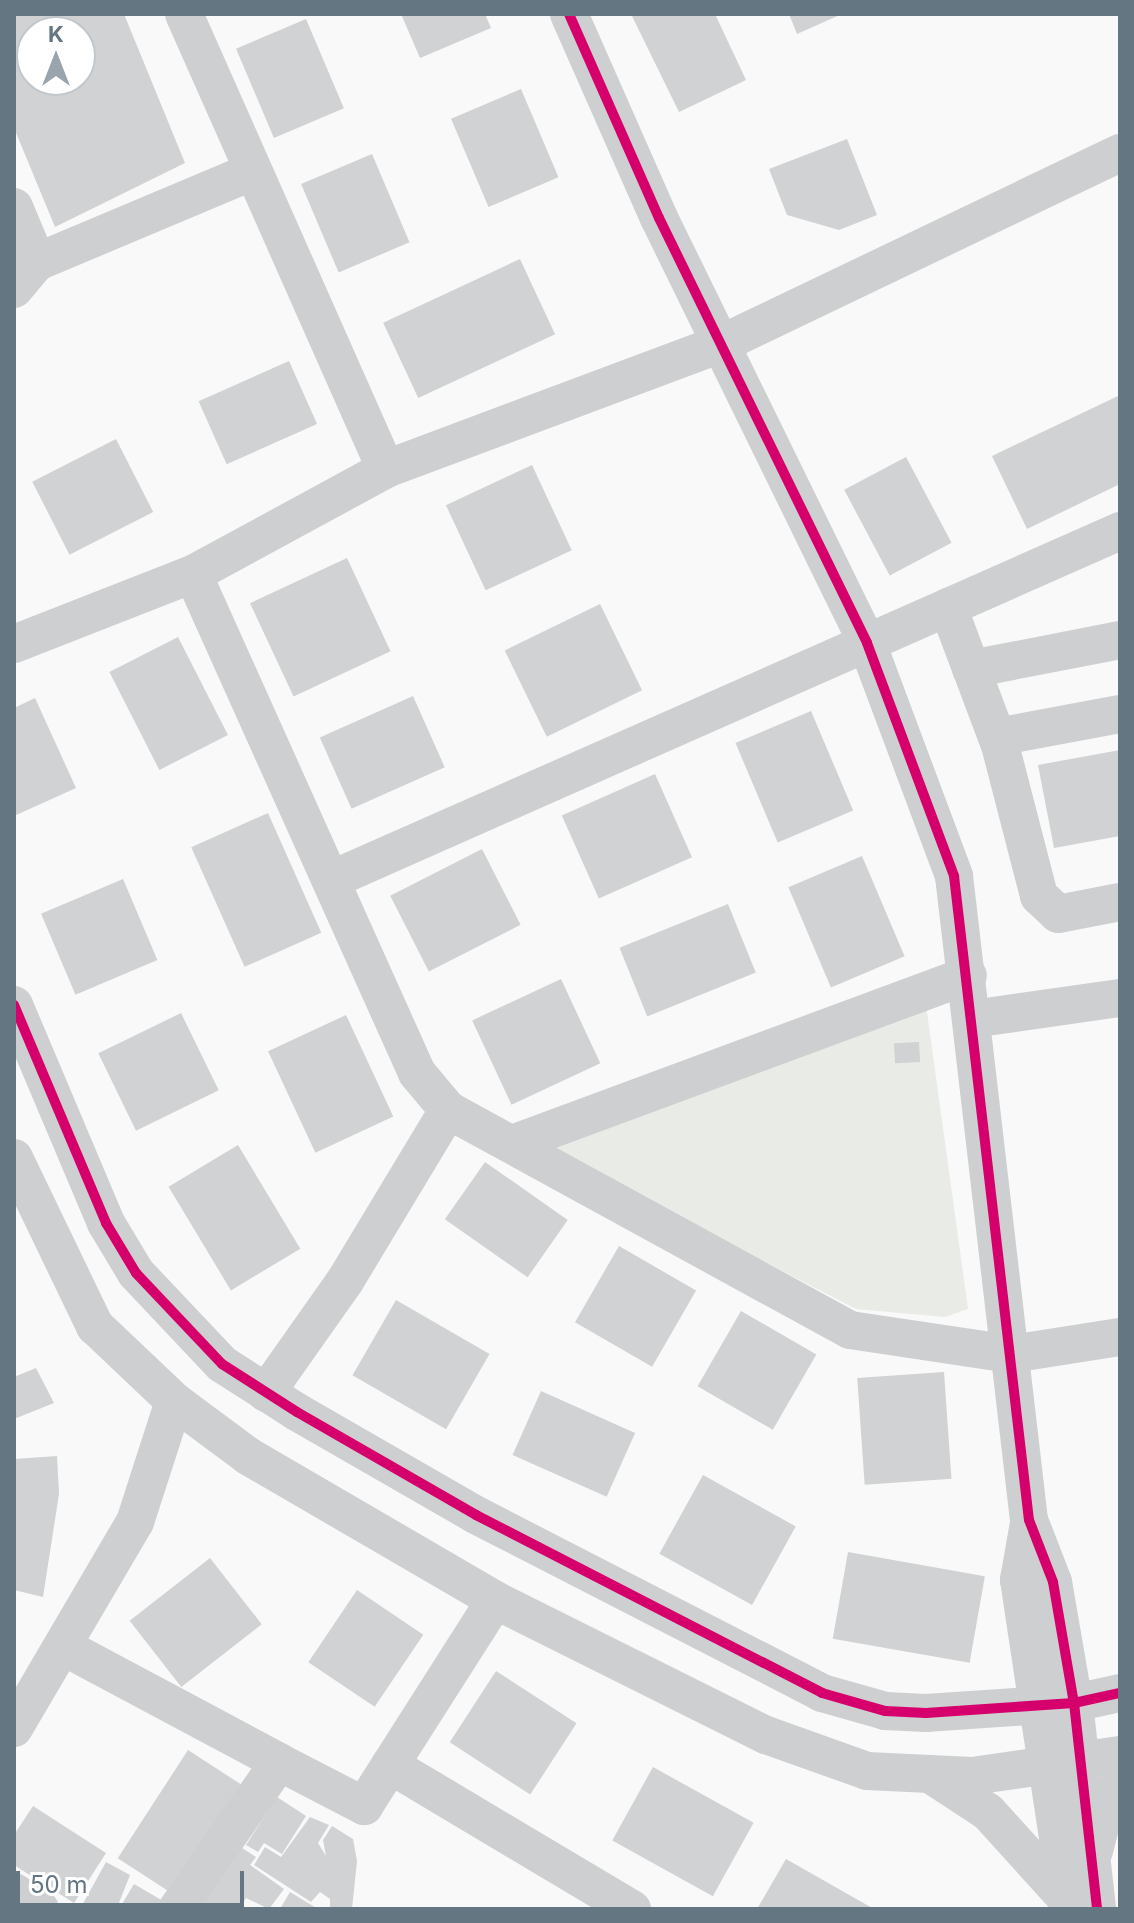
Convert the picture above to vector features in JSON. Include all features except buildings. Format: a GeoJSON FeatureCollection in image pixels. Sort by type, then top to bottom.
{"type":"FeatureCollection","features":[{"type":"Feature","properties":{"kind":"street"},"geometry":{"type":"LineString","coordinates":[[184,14],[251,172],[386,469]]}},
{"type":"Feature","properties":{"kind":"street"},"geometry":{"type":"LineString","coordinates":[[569,14],[721,344],[867,643],[954,876],[968,975],[1029,1520],[1019,1580],[1056,1704],[1080,1898]]}},
{"type":"Feature","properties":{"kind":"street"},"geometry":{"type":"LineString","coordinates":[[14,644],[193,574],[386,469],[721,344],[1120,153]]}},
{"type":"Feature","properties":{"kind":"street"},"geometry":{"type":"LineString","coordinates":[[14,207],[26,276],[251,172]]}},
{"type":"Feature","properties":{"kind":"street"},"geometry":{"type":"LineString","coordinates":[[333,879],[1120,531]]}},
{"type":"Feature","properties":{"kind":"street"},"geometry":{"type":"LineString","coordinates":[[193,574],[333,879],[417,1073],[448,1110],[850,1330],[1011,1354],[1120,1337]]}},
{"type":"Feature","properties":{"kind":"street"},"geometry":{"type":"LineString","coordinates":[[948,607],[997,737],[1039,896],[1058,914],[1120,902]]}},
{"type":"Feature","properties":{"kind":"street"},"geometry":{"type":"LineString","coordinates":[[971,669],[1120,640]]}},
{"type":"Feature","properties":{"kind":"street"},"geometry":{"type":"LineString","coordinates":[[997,737],[1120,714]]}},
{"type":"Feature","properties":{"kind":"street"},"geometry":{"type":"LineString","coordinates":[[512,1144],[968,975]]}},
{"type":"Feature","properties":{"kind":"street"},"geometry":{"type":"LineString","coordinates":[[972,1019],[1120,998]]}},
{"type":"Feature","properties":{"kind":"street"},"geometry":{"type":"LineString","coordinates":[[14,1005],[106,1223],[136,1273],[222,1364],[266,1393],[476,1515],[822,1693],[885,1711],[926,1713],[1056,1704],[1120,1693]]}},
{"type":"Feature","properties":{"kind":"street"},"geometry":{"type":"LineString","coordinates":[[266,1393],[345,1281],[448,1110]]}},
{"type":"Feature","properties":{"kind":"street"},"geometry":{"type":"LineString","coordinates":[[14,1158],[95,1326],[174,1401],[248,1456],[495,1600],[766,1735],[867,1771],[930,1774],[1063,1766],[1120,1755]]}},
{"type":"Feature","properties":{"kind":"street"},"geometry":{"type":"LineString","coordinates":[[14,1728],[135,1522],[174,1401]]}},
{"type":"Feature","properties":{"kind":"street"},"geometry":{"type":"LineString","coordinates":[[64,1647],[364,1806],[495,1600]]}},
{"type":"Feature","properties":{"kind":"street"},"geometry":{"type":"LineString","coordinates":[[177,1909],[279,1762]]}},
{"type":"Feature","properties":{"kind":"street"},"geometry":{"type":"LineString","coordinates":[[390,1765],[632,1909]]}},
{"type":"Feature","properties":{"kind":"street"},"geometry":{"type":"LineString","coordinates":[[930,1774],[988,1812],[1080,1898]]}},
{"type":"Feature","properties":{"kind":"street"},"geometry":{"type":"LineString","coordinates":[[1080,1898],[1103,1814],[1120,1783]]}},
{"type":"Feature","properties":{"kind":"street"},"geometry":{"type":"LineString","coordinates":[[14,1892],[40,1909]]}},
{"type":"Feature","properties":{"kind":"shaded area"},"geometry":{"type":"Polygon","coordinates":[[[925,998],[968,1309],[945,1317],[856,1309],[541,1146],[925,998]]]}},
{"type":"Feature","properties":{"kind":"cycle path"},"geometry":{"type":"LineString","coordinates":[[569,14],[659,218],[867,643],[954,876],[1029,1520],[1053,1582],[1074,1703],[1097,1909]]}},
{"type":"Feature","properties":{"kind":"cycle path"},"geometry":{"type":"LineString","coordinates":[[14,1005],[106,1223],[136,1273],[222,1364],[297,1412],[476,1515],[822,1693],[885,1711],[926,1713],[1074,1703],[1120,1693]]}}]}
